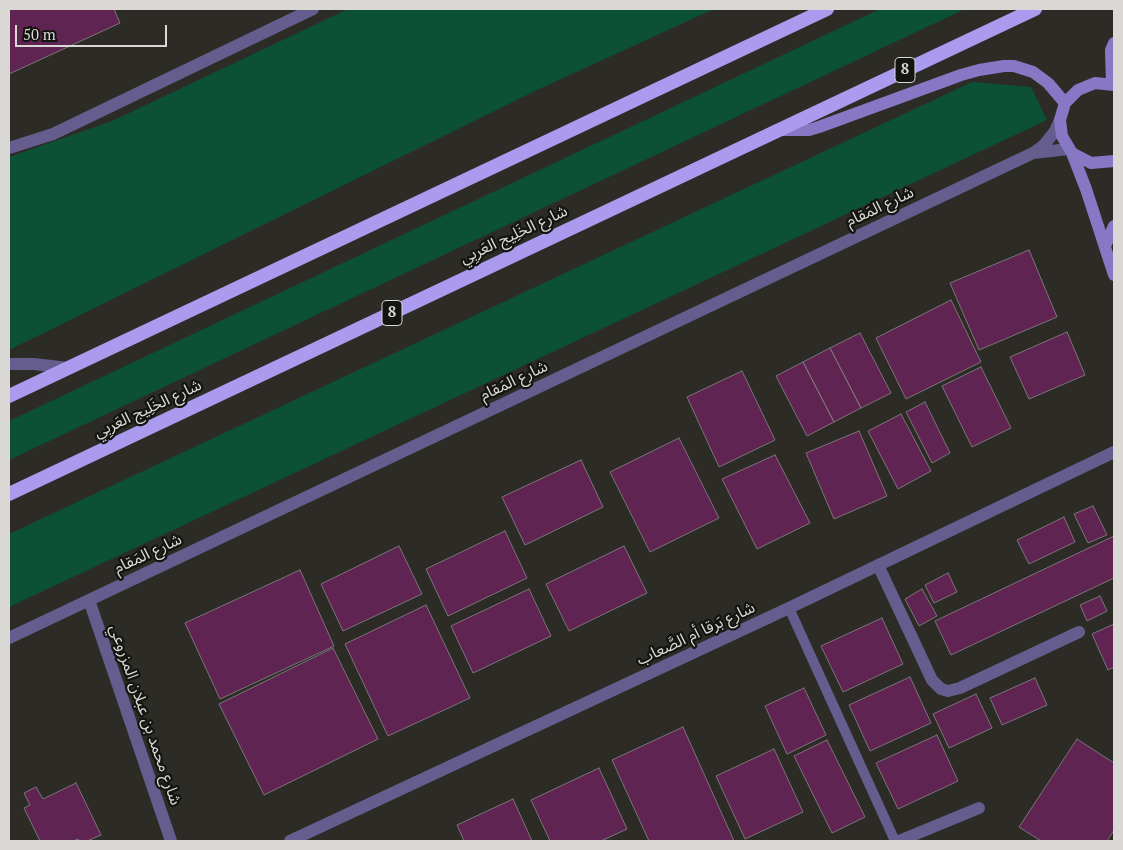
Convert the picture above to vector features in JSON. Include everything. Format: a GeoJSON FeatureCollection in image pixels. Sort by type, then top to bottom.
{"type":"FeatureCollection","features":[{"type":"Feature","properties":{"kind":"highway"},"geometry":{"type":"LineString","coordinates":[[9,396],[827,9]]}},
{"type":"Feature","properties":{"kind":"highway","name":"شارع الخَلِيج العَربِي"},"geometry":{"type":"LineString","coordinates":[[9,494],[1035,9]]}},
{"type":"Feature","properties":{"kind":"main road"},"geometry":{"type":"LineString","coordinates":[[1114,44],[1111,50],[1113,85],[1095,83],[1078,90],[1066,103],[1060,120],[1062,136],[1071,151],[1114,275]]}},
{"type":"Feature","properties":{"kind":"main road"},"geometry":{"type":"LineString","coordinates":[[776,130],[799,130],[819,127],[961,75],[1004,66],[1014,66],[1033,72],[1048,83],[1066,103]]}},
{"type":"Feature","properties":{"kind":"main road"},"geometry":{"type":"LineString","coordinates":[[1071,151],[1092,163],[1114,161]]}},
{"type":"Feature","properties":{"kind":"main road"},"geometry":{"type":"LineString","coordinates":[[1105,246],[1114,226]]}},
{"type":"Feature","properties":{"kind":"street"},"geometry":{"type":"LineString","coordinates":[[9,148],[53,134],[313,9]]}},
{"type":"Feature","properties":{"kind":"street","name":"شارع المَقام"},"geometry":{"type":"LineString","coordinates":[[9,638],[1033,153],[1044,145],[1055,131],[1060,120]]}},
{"type":"Feature","properties":{"kind":"street","name":"شارع المَقام"},"geometry":{"type":"LineString","coordinates":[[1033,153],[1071,151]]}},
{"type":"Feature","properties":{"kind":"street"},"geometry":{"type":"LineString","coordinates":[[9,364],[34,364],[68,368]]}},
{"type":"Feature","properties":{"kind":"street","name":"شارع بَرقا أم الصَّعاب"},"geometry":{"type":"LineString","coordinates":[[290,841],[789,608],[1114,452]]}},
{"type":"Feature","properties":{"kind":"street"},"geometry":{"type":"LineString","coordinates":[[878,565],[932,680],[941,689],[948,691],[960,688],[1079,632]]}},
{"type":"Feature","properties":{"kind":"street","name":"شارع محمد بن عبلان المزروعي"},"geometry":{"type":"LineString","coordinates":[[89,600],[171,841]]}},
{"type":"Feature","properties":{"kind":"street"},"geometry":{"type":"LineString","coordinates":[[897,841],[979,808]]}},
{"type":"Feature","properties":{"kind":"lane"},"geometry":{"type":"LineString","coordinates":[[789,608],[897,841]]}},
{"type":"Feature","properties":{"kind":"green space"},"geometry":{"type":"Polygon","coordinates":[[[348,9],[714,9],[537,90],[9,350],[9,157],[112,121],[348,9]]]}},
{"type":"Feature","properties":{"kind":"green space"},"geometry":{"type":"Polygon","coordinates":[[[880,9],[965,9],[9,460],[9,421],[880,9]]]}},
{"type":"Feature","properties":{"kind":"green space"},"geometry":{"type":"Polygon","coordinates":[[[972,82],[1031,87],[1047,120],[9,607],[9,534],[972,82]]]}},
{"type":"Feature","properties":{"kind":"building"},"geometry":{"type":"Polygon","coordinates":[[[9,9],[114,9],[120,23],[9,74],[9,9]]]}},
{"type":"Feature","properties":{"kind":"building"},"geometry":{"type":"Polygon","coordinates":[[[1029,250],[1057,317],[979,350],[950,283],[1029,250]]]}},
{"type":"Feature","properties":{"kind":"building"},"geometry":{"type":"Polygon","coordinates":[[[951,300],[981,362],[906,399],[876,338],[951,300]]]}},
{"type":"Feature","properties":{"kind":"building"},"geometry":{"type":"Polygon","coordinates":[[[1067,332],[1085,375],[1029,399],[1010,357],[1067,332]]]}},
{"type":"Feature","properties":{"kind":"building"},"geometry":{"type":"Polygon","coordinates":[[[860,333],[891,393],[861,408],[830,348],[860,333]]]}},
{"type":"Feature","properties":{"kind":"building"},"geometry":{"type":"Polygon","coordinates":[[[830,348],[861,408],[834,422],[803,362],[830,348]]]}},
{"type":"Feature","properties":{"kind":"building"},"geometry":{"type":"Polygon","coordinates":[[[803,362],[834,422],[807,436],[776,376],[803,362]]]}},
{"type":"Feature","properties":{"kind":"building"},"geometry":{"type":"Polygon","coordinates":[[[981,367],[1011,428],[972,447],[942,386],[981,367]]]}},
{"type":"Feature","properties":{"kind":"building"},"geometry":{"type":"Polygon","coordinates":[[[742,371],[775,440],[719,467],[687,397],[742,371]]]}},
{"type":"Feature","properties":{"kind":"building"},"geometry":{"type":"Polygon","coordinates":[[[925,402],[950,453],[932,463],[906,412],[925,402]]]}},
{"type":"Feature","properties":{"kind":"building"},"geometry":{"type":"Polygon","coordinates":[[[901,414],[931,471],[898,489],[868,431],[901,414]]]}},
{"type":"Feature","properties":{"kind":"building"},"geometry":{"type":"Polygon","coordinates":[[[859,431],[887,496],[834,519],[806,453],[859,431]]]}},
{"type":"Feature","properties":{"kind":"building"},"geometry":{"type":"Polygon","coordinates":[[[679,438],[719,518],[650,552],[610,472],[679,438]]]}},
{"type":"Feature","properties":{"kind":"building"},"geometry":{"type":"Polygon","coordinates":[[[775,455],[810,523],[757,549],[722,479],[775,455]]]}},
{"type":"Feature","properties":{"kind":"building"},"geometry":{"type":"Polygon","coordinates":[[[581,460],[603,507],[525,545],[502,497],[581,460]]]}},
{"type":"Feature","properties":{"kind":"building"},"geometry":{"type":"Polygon","coordinates":[[[1093,506],[1107,535],[1088,543],[1074,514],[1093,506]]]}},
{"type":"Feature","properties":{"kind":"building"},"geometry":{"type":"Polygon","coordinates":[[[1064,517],[1075,542],[1029,564],[1017,540],[1064,517]]]}},
{"type":"Feature","properties":{"kind":"building"},"geometry":{"type":"Polygon","coordinates":[[[505,531],[527,578],[448,616],[426,569],[505,531]]]}},
{"type":"Feature","properties":{"kind":"building"},"geometry":{"type":"Polygon","coordinates":[[[1114,536],[1114,578],[951,655],[935,621],[1114,536]]]}},
{"type":"Feature","properties":{"kind":"building"},"geometry":{"type":"Polygon","coordinates":[[[399,546],[422,594],[343,631],[321,584],[399,546]]]}},
{"type":"Feature","properties":{"kind":"building"},"geometry":{"type":"Polygon","coordinates":[[[624,546],[647,593],[569,631],[546,584],[624,546]]]}},
{"type":"Feature","properties":{"kind":"building"},"geometry":{"type":"Polygon","coordinates":[[[300,570],[334,646],[220,699],[185,623],[300,570]]]}},
{"type":"Feature","properties":{"kind":"building"},"geometry":{"type":"Polygon","coordinates":[[[948,573],[957,592],[934,603],[925,585],[948,573]]]}},
{"type":"Feature","properties":{"kind":"building"},"geometry":{"type":"Polygon","coordinates":[[[529,589],[551,636],[473,673],[451,626],[529,589]]]}},
{"type":"Feature","properties":{"kind":"building"},"geometry":{"type":"Polygon","coordinates":[[[922,589],[937,616],[919,626],[905,599],[922,589]]]}},
{"type":"Feature","properties":{"kind":"building"},"geometry":{"type":"Polygon","coordinates":[[[1100,596],[1107,611],[1087,621],[1080,605],[1100,596]]]}},
{"type":"Feature","properties":{"kind":"building"},"geometry":{"type":"Polygon","coordinates":[[[426,605],[470,698],[388,736],[345,644],[426,605]]]}},
{"type":"Feature","properties":{"kind":"building"},"geometry":{"type":"Polygon","coordinates":[[[882,618],[903,664],[843,692],[821,646],[882,618]]]}},
{"type":"Feature","properties":{"kind":"building"},"geometry":{"type":"Polygon","coordinates":[[[1114,624],[1114,667],[1108,670],[1092,634],[1114,624]]]}},
{"type":"Feature","properties":{"kind":"building"},"geometry":{"type":"Polygon","coordinates":[[[333,648],[378,739],[264,795],[219,704],[333,648]]]}},
{"type":"Feature","properties":{"kind":"building"},"geometry":{"type":"Polygon","coordinates":[[[910,677],[931,723],[870,751],[849,705],[910,677]]]}},
{"type":"Feature","properties":{"kind":"building"},"geometry":{"type":"Polygon","coordinates":[[[1035,678],[1047,705],[1002,725],[990,698],[1035,678]]]}},
{"type":"Feature","properties":{"kind":"building"},"geometry":{"type":"Polygon","coordinates":[[[804,688],[826,735],[787,754],[765,706],[804,688]]]}},
{"type":"Feature","properties":{"kind":"building"},"geometry":{"type":"Polygon","coordinates":[[[976,694],[992,728],[949,748],[933,714],[976,694]]]}},
{"type":"Feature","properties":{"kind":"building"},"geometry":{"type":"Polygon","coordinates":[[[683,727],[734,841],[649,841],[612,760],[683,727]]]}},
{"type":"Feature","properties":{"kind":"building"},"geometry":{"type":"Polygon","coordinates":[[[937,735],[958,781],[898,809],[876,763],[937,735]]]}},
{"type":"Feature","properties":{"kind":"building"},"geometry":{"type":"Polygon","coordinates":[[[1077,739],[1114,763],[1114,830],[1107,841],[1041,841],[1019,827],[1077,739]]]}},
{"type":"Feature","properties":{"kind":"building"},"geometry":{"type":"Polygon","coordinates":[[[827,740],[865,817],[832,833],[794,756],[827,740]]]}},
{"type":"Feature","properties":{"kind":"building"},"geometry":{"type":"Polygon","coordinates":[[[774,749],[803,812],[745,839],[716,776],[774,749]]]}},
{"type":"Feature","properties":{"kind":"building"},"geometry":{"type":"Polygon","coordinates":[[[599,768],[627,829],[601,841],[550,841],[531,800],[599,768]]]}},
{"type":"Feature","properties":{"kind":"building"},"geometry":{"type":"Polygon","coordinates":[[[76,783],[101,835],[87,841],[80,841],[78,839],[73,841],[40,841],[24,808],[30,805],[24,793],[36,787],[43,799],[76,783]]]}},
{"type":"Feature","properties":{"kind":"building"},"geometry":{"type":"Polygon","coordinates":[[[513,799],[532,841],[464,841],[457,825],[513,799]]]}}]}
